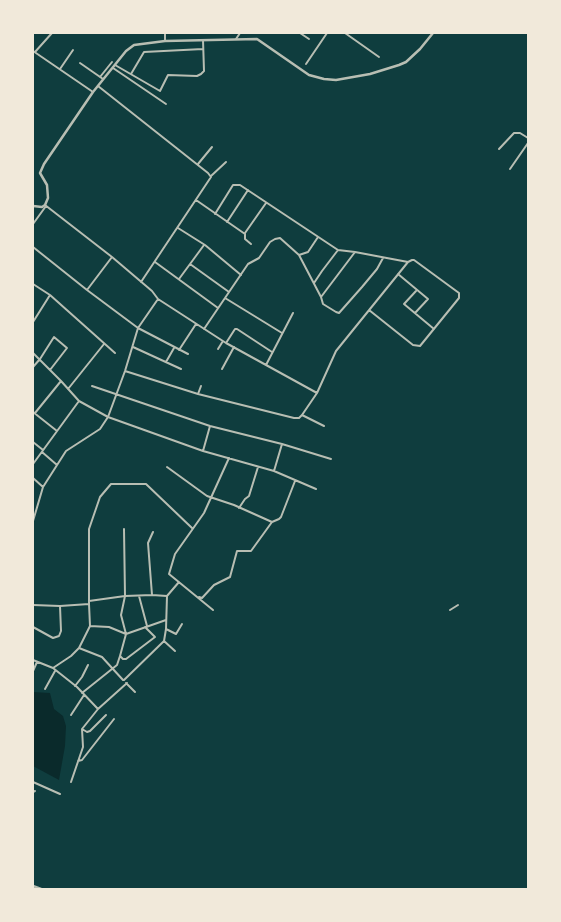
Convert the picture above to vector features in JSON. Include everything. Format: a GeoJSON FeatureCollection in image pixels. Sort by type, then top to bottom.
{"type":"FeatureCollection","features":[{"type":"Feature","properties":{"kind":"street"},"geometry":{"type":"LineString","coordinates":[[52,33],[34,52],[93,92]]}},
{"type":"Feature","properties":{"kind":"street"},"geometry":{"type":"LineString","coordinates":[[165,33],[165,41]]}},
{"type":"Feature","properties":{"kind":"street"},"geometry":{"type":"LineString","coordinates":[[236,39],[240,33]]}},
{"type":"Feature","properties":{"kind":"street"},"geometry":{"type":"LineString","coordinates":[[300,33],[309,39]]}},
{"type":"Feature","properties":{"kind":"street"},"geometry":{"type":"LineString","coordinates":[[306,64],[327,33]]}},
{"type":"Feature","properties":{"kind":"street"},"geometry":{"type":"LineString","coordinates":[[345,33],[379,57]]}},
{"type":"Feature","properties":{"kind":"street"},"geometry":{"type":"LineString","coordinates":[[33,224],[46,205],[49,193],[47,185],[42,177],[41,169],[93,92],[126,51],[134,45],[165,41],[257,39],[309,75],[324,79],[336,80],[370,74],[399,66],[406,62],[420,49],[433,33]]}},
{"type":"Feature","properties":{"kind":"street"},"geometry":{"type":"LineString","coordinates":[[114,67],[160,91],[168,75],[197,76],[204,71],[203,40]]}},
{"type":"Feature","properties":{"kind":"street"},"geometry":{"type":"LineString","coordinates":[[131,75],[144,52],[203,49]]}},
{"type":"Feature","properties":{"kind":"street"},"geometry":{"type":"LineString","coordinates":[[60,69],[73,50]]}},
{"type":"Feature","properties":{"kind":"street"},"geometry":{"type":"LineString","coordinates":[[100,77],[112,62]]}},
{"type":"Feature","properties":{"kind":"street"},"geometry":{"type":"LineString","coordinates":[[80,63],[103,79]]}},
{"type":"Feature","properties":{"kind":"street"},"geometry":{"type":"LineString","coordinates":[[114,67],[166,104]]}},
{"type":"Feature","properties":{"kind":"street"},"geometry":{"type":"LineString","coordinates":[[98,86],[198,164],[211,176]]}},
{"type":"Feature","properties":{"kind":"street"},"geometry":{"type":"LineString","coordinates":[[499,149],[514,133],[520,133],[528,138]]}},
{"type":"Feature","properties":{"kind":"street"},"geometry":{"type":"LineString","coordinates":[[510,169],[528,143]]}},
{"type":"Feature","properties":{"kind":"street"},"geometry":{"type":"LineString","coordinates":[[198,164],[212,147]]}},
{"type":"Feature","properties":{"kind":"street"},"geometry":{"type":"LineString","coordinates":[[142,282],[211,176],[226,162]]}},
{"type":"Feature","properties":{"kind":"street"},"geometry":{"type":"LineString","coordinates":[[215,214],[233,185],[240,185],[338,250],[408,262],[414,260],[458,293],[460,298],[420,346],[413,345],[369,310]]}},
{"type":"Feature","properties":{"kind":"street"},"geometry":{"type":"LineString","coordinates":[[227,222],[248,190]]}},
{"type":"Feature","properties":{"kind":"street"},"geometry":{"type":"LineString","coordinates":[[196,200],[245,234]]}},
{"type":"Feature","properties":{"kind":"street"},"geometry":{"type":"LineString","coordinates":[[251,244],[245,239],[245,234],[266,203]]}},
{"type":"Feature","properties":{"kind":"street"},"geometry":{"type":"LineString","coordinates":[[33,206],[39,207],[46,205]]}},
{"type":"Feature","properties":{"kind":"street"},"geometry":{"type":"LineString","coordinates":[[46,205],[142,282],[158,299],[226,343],[317,393]]}},
{"type":"Feature","properties":{"kind":"street"},"geometry":{"type":"LineString","coordinates":[[178,228],[205,245],[241,274]]}},
{"type":"Feature","properties":{"kind":"street"},"geometry":{"type":"LineString","coordinates":[[299,255],[308,252],[318,237]]}},
{"type":"Feature","properties":{"kind":"street"},"geometry":{"type":"LineString","coordinates":[[204,329],[248,264],[259,258],[270,242],[275,239],[280,238],[299,255],[321,297],[323,304],[336,312],[339,312],[377,269],[383,258]]}},
{"type":"Feature","properties":{"kind":"street"},"geometry":{"type":"LineString","coordinates":[[178,279],[205,245]]}},
{"type":"Feature","properties":{"kind":"street"},"geometry":{"type":"LineString","coordinates":[[33,247],[138,328],[188,354]]}},
{"type":"Feature","properties":{"kind":"street"},"geometry":{"type":"LineString","coordinates":[[314,284],[338,250]]}},
{"type":"Feature","properties":{"kind":"street"},"geometry":{"type":"LineString","coordinates":[[321,297],[355,252]]}},
{"type":"Feature","properties":{"kind":"street"},"geometry":{"type":"LineString","coordinates":[[87,290],[112,257]]}},
{"type":"Feature","properties":{"kind":"street"},"geometry":{"type":"LineString","coordinates":[[155,262],[218,308]]}},
{"type":"Feature","properties":{"kind":"street"},"geometry":{"type":"LineString","coordinates":[[125,371],[198,394],[299,418],[317,393],[336,351],[408,262]]}},
{"type":"Feature","properties":{"kind":"street"},"geometry":{"type":"LineString","coordinates":[[190,264],[229,292]]}},
{"type":"Feature","properties":{"kind":"street"},"geometry":{"type":"LineString","coordinates":[[398,274],[428,299],[415,313]]}},
{"type":"Feature","properties":{"kind":"street"},"geometry":{"type":"LineString","coordinates":[[33,284],[50,295],[104,344],[115,352]]}},
{"type":"Feature","properties":{"kind":"street"},"geometry":{"type":"LineString","coordinates":[[417,290],[404,304],[434,329]]}},
{"type":"Feature","properties":{"kind":"street"},"geometry":{"type":"LineString","coordinates":[[33,322],[50,295]]}},
{"type":"Feature","properties":{"kind":"street"},"geometry":{"type":"LineString","coordinates":[[225,298],[282,333]]}},
{"type":"Feature","properties":{"kind":"street"},"geometry":{"type":"LineString","coordinates":[[33,521],[34,513],[44,487],[56,465],[66,451],[100,429],[108,416],[125,371],[138,328],[158,299]]}},
{"type":"Feature","properties":{"kind":"street"},"geometry":{"type":"LineString","coordinates":[[266,365],[293,313]]}},
{"type":"Feature","properties":{"kind":"street"},"geometry":{"type":"LineString","coordinates":[[179,350],[196,324]]}},
{"type":"Feature","properties":{"kind":"street"},"geometry":{"type":"LineString","coordinates":[[226,343],[235,329],[237,329],[272,352]]}},
{"type":"Feature","properties":{"kind":"street"},"geometry":{"type":"LineString","coordinates":[[33,367],[40,360],[54,337],[67,348],[50,370]]}},
{"type":"Feature","properties":{"kind":"street"},"geometry":{"type":"LineString","coordinates":[[218,349],[223,341]]}},
{"type":"Feature","properties":{"kind":"street"},"geometry":{"type":"LineString","coordinates":[[68,389],[104,344]]}},
{"type":"Feature","properties":{"kind":"street"},"geometry":{"type":"LineString","coordinates":[[133,347],[180,369]]}},
{"type":"Feature","properties":{"kind":"street"},"geometry":{"type":"LineString","coordinates":[[222,369],[234,347]]}},
{"type":"Feature","properties":{"kind":"street"},"geometry":{"type":"LineString","coordinates":[[166,362],[174,348]]}},
{"type":"Feature","properties":{"kind":"street"},"geometry":{"type":"LineString","coordinates":[[33,353],[79,401],[108,416],[204,451],[274,471],[316,489]]}},
{"type":"Feature","properties":{"kind":"street"},"geometry":{"type":"LineString","coordinates":[[57,431],[34,412],[61,381]]}},
{"type":"Feature","properties":{"kind":"street"},"geometry":{"type":"LineString","coordinates":[[92,386],[210,426],[282,444],[331,459]]}},
{"type":"Feature","properties":{"kind":"street"},"geometry":{"type":"LineString","coordinates":[[198,394],[201,386]]}},
{"type":"Feature","properties":{"kind":"street"},"geometry":{"type":"LineString","coordinates":[[33,464],[79,401]]}},
{"type":"Feature","properties":{"kind":"street"},"geometry":{"type":"LineString","coordinates":[[302,415],[324,426]]}},
{"type":"Feature","properties":{"kind":"street"},"geometry":{"type":"LineString","coordinates":[[204,451],[210,426]]}},
{"type":"Feature","properties":{"kind":"street"},"geometry":{"type":"LineString","coordinates":[[33,442],[56,465]]}},
{"type":"Feature","properties":{"kind":"street"},"geometry":{"type":"LineString","coordinates":[[274,471],[282,444]]}},
{"type":"Feature","properties":{"kind":"street"},"geometry":{"type":"LineString","coordinates":[[213,610],[168,574],[175,554],[204,513],[229,458]]}},
{"type":"Feature","properties":{"kind":"street"},"geometry":{"type":"LineString","coordinates":[[167,466],[211,498],[240,508],[272,522]]}},
{"type":"Feature","properties":{"kind":"street"},"geometry":{"type":"LineString","coordinates":[[240,508],[245,499],[249,496],[258,467]]}},
{"type":"Feature","properties":{"kind":"street"},"geometry":{"type":"LineString","coordinates":[[33,478],[44,487]]}},
{"type":"Feature","properties":{"kind":"street"},"geometry":{"type":"LineString","coordinates":[[198,597],[202,598],[214,586],[230,577],[237,551],[251,551],[272,522],[279,520],[295,481]]}},
{"type":"Feature","properties":{"kind":"street"},"geometry":{"type":"LineString","coordinates":[[45,689],[54,669],[79,648],[90,626],[90,529],[100,497],[111,484],[146,484],[192,528]]}},
{"type":"Feature","properties":{"kind":"street"},"geometry":{"type":"LineString","coordinates":[[71,716],[83,694],[114,668],[120,656],[126,634],[121,615],[125,596],[124,529]]}},
{"type":"Feature","properties":{"kind":"street"},"geometry":{"type":"LineString","coordinates":[[152,595],[148,543],[153,532]]}},
{"type":"Feature","properties":{"kind":"street"},"geometry":{"type":"LineString","coordinates":[[124,680],[164,641],[166,630],[167,596],[179,582]]}},
{"type":"Feature","properties":{"kind":"street"},"geometry":{"type":"LineString","coordinates":[[89,601],[125,596],[167,596]]}},
{"type":"Feature","properties":{"kind":"street"},"geometry":{"type":"LineString","coordinates":[[120,656],[123,659],[126,659],[155,637],[146,626],[139,596]]}},
{"type":"Feature","properties":{"kind":"street"},"geometry":{"type":"LineString","coordinates":[[33,605],[60,606],[89,604]]}},
{"type":"Feature","properties":{"kind":"street"},"geometry":{"type":"LineString","coordinates":[[33,627],[53,638],[59,636],[61,631],[60,606]]}},
{"type":"Feature","properties":{"kind":"street"},"geometry":{"type":"LineString","coordinates":[[450,610],[458,606]]}},
{"type":"Feature","properties":{"kind":"street"},"geometry":{"type":"LineString","coordinates":[[90,626],[109,627],[126,634],[166,620]]}},
{"type":"Feature","properties":{"kind":"street"},"geometry":{"type":"LineString","coordinates":[[166,630],[176,634],[182,624]]}},
{"type":"Feature","properties":{"kind":"street"},"geometry":{"type":"LineString","coordinates":[[164,641],[174,651]]}},
{"type":"Feature","properties":{"kind":"street"},"geometry":{"type":"LineString","coordinates":[[79,648],[102,657],[136,692]]}},
{"type":"Feature","properties":{"kind":"street"},"geometry":{"type":"LineString","coordinates":[[33,660],[54,669],[75,686],[98,708]]}},
{"type":"Feature","properties":{"kind":"street"},"geometry":{"type":"LineString","coordinates":[[33,671],[38,662]]}},
{"type":"Feature","properties":{"kind":"street"},"geometry":{"type":"LineString","coordinates":[[75,686],[82,678],[88,666]]}},
{"type":"Feature","properties":{"kind":"street"},"geometry":{"type":"LineString","coordinates":[[71,782],[83,747],[82,729],[98,708],[126,683]]}},
{"type":"Feature","properties":{"kind":"street"},"geometry":{"type":"LineString","coordinates":[[82,729],[89,732],[106,715]]}},
{"type":"Feature","properties":{"kind":"street"},"geometry":{"type":"LineString","coordinates":[[78,761],[84,759],[114,720]]}},
{"type":"Feature","properties":{"kind":"street"},"geometry":{"type":"LineString","coordinates":[[33,782],[60,794]]}},
{"type":"Feature","properties":{"kind":"street"},"geometry":{"type":"LineString","coordinates":[[33,886],[41,889]]}},
{"type":"Feature","properties":{"kind":"water"},"geometry":{"type":"Polygon","coordinates":[[[33,692],[50,693],[54,709],[63,716],[66,726],[65,746],[59,780],[33,766],[33,692]]]}}]}
